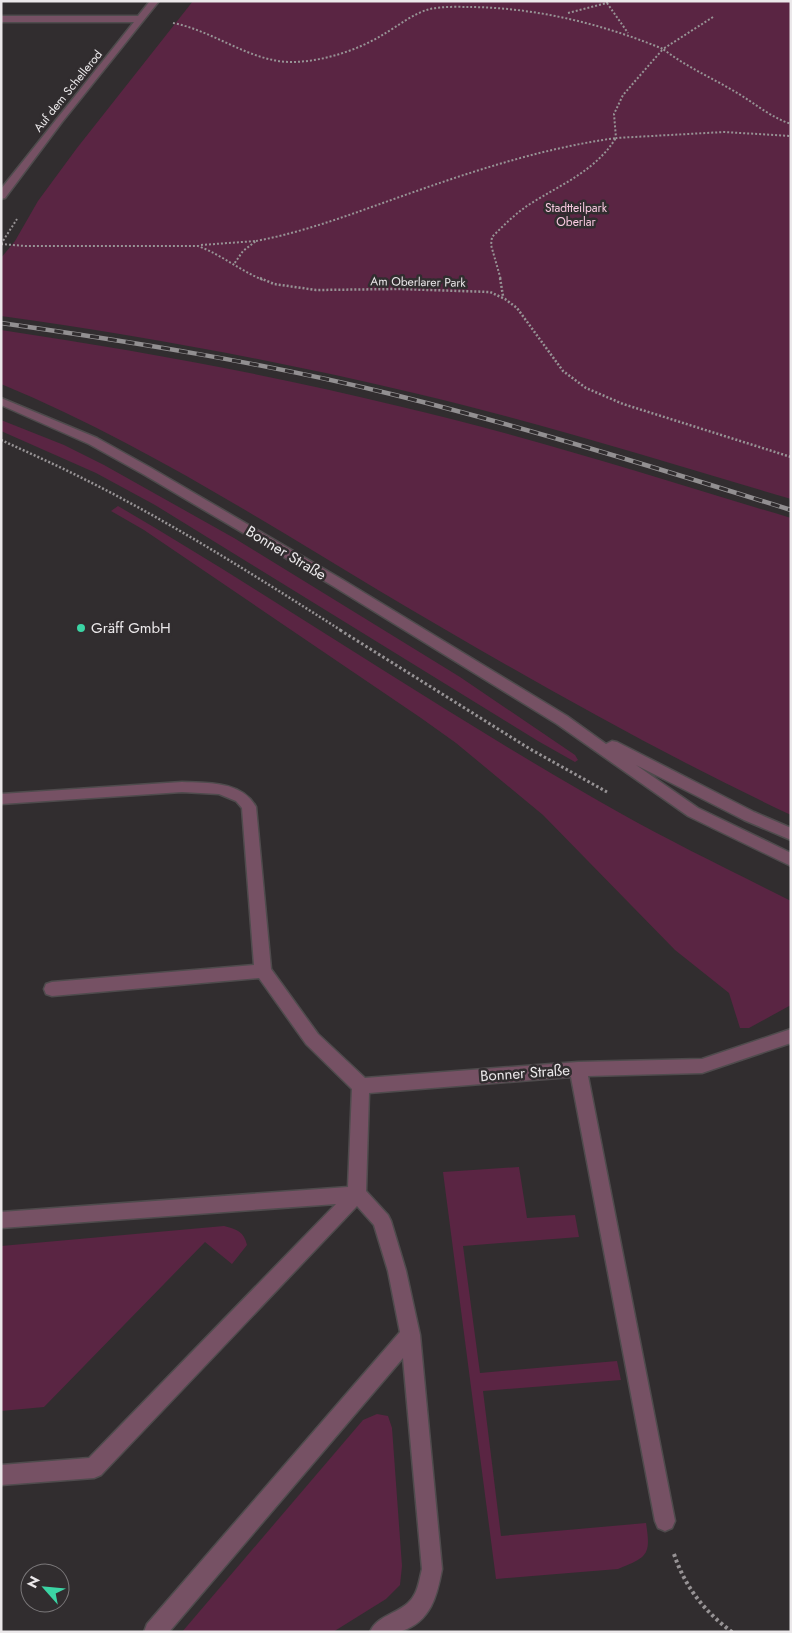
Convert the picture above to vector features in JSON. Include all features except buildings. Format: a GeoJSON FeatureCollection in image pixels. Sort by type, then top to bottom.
{"type":"FeatureCollection","features":[{"type":"Feature","properties":{"kind":"street","name":"Auf dem Schellerod"},"geometry":{"type":"LineString","coordinates":[[1,196],[155,1]]}},
{"type":"Feature","properties":{"kind":"street"},"geometry":{"type":"LineString","coordinates":[[1,19],[140,19]]}},
{"type":"Feature","properties":{"kind":"street","name":"Bonner Straße"},"geometry":{"type":"LineString","coordinates":[[1,401],[76,433],[147,471],[330,578],[562,720],[693,812],[791,860]]}},
{"type":"Feature","properties":{"kind":"street","name":"Bonner Straße"},"geometry":{"type":"LineString","coordinates":[[562,720],[749,816],[791,834]]}},
{"type":"Feature","properties":{"kind":"street"},"geometry":{"type":"LineString","coordinates":[[1,800],[182,787],[220,789],[241,797],[249,807],[263,971],[312,1039],[361,1086],[356,1194],[94,1468],[1,1475]]}},
{"type":"Feature","properties":{"kind":"street"},"geometry":{"type":"LineString","coordinates":[[52,989],[263,971]]}},
{"type":"Feature","properties":{"kind":"street","name":"Bonner Straße"},"geometry":{"type":"LineString","coordinates":[[361,1086],[578,1069],[702,1066],[791,1036]]}},
{"type":"Feature","properties":{"kind":"street"},"geometry":{"type":"LineString","coordinates":[[578,1069],[665,1521]]}},
{"type":"Feature","properties":{"kind":"street"},"geometry":{"type":"LineString","coordinates":[[1,1220],[356,1194]]}},
{"type":"Feature","properties":{"kind":"street"},"geometry":{"type":"LineString","coordinates":[[356,1194],[382,1221],[397,1271],[410,1335],[432,1569],[427,1594],[416,1610],[381,1632]]}},
{"type":"Feature","properties":{"kind":"street"},"geometry":{"type":"LineString","coordinates":[[155,1632],[410,1335]]}},
{"type":"Feature","properties":{"kind":"path"},"geometry":{"type":"LineString","coordinates":[[628,32],[607,2],[568,13],[628,32],[663,49],[773,116],[791,124]]}},
{"type":"Feature","properties":{"kind":"path"},"geometry":{"type":"LineString","coordinates":[[140,19],[186,25],[254,55],[271,60],[292,62],[318,59],[344,52],[375,39],[432,8],[459,3]]}},
{"type":"Feature","properties":{"kind":"path"},"geometry":{"type":"LineString","coordinates":[[503,296],[500,275],[491,245],[492,237],[528,204],[557,189],[592,166],[610,150],[616,138],[614,114],[623,95],[663,49],[713,17]]}},
{"type":"Feature","properties":{"kind":"path"},"geometry":{"type":"LineString","coordinates":[[198,246],[256,241],[313,229],[422,189],[500,164],[578,144],[616,138],[724,132],[791,136]]}},
{"type":"Feature","properties":{"kind":"path"},"geometry":{"type":"LineString","coordinates":[[234,264],[243,251],[256,241]]}},
{"type":"Feature","properties":{"kind":"path","name":"Am Oberlarer Park"},"geometry":{"type":"LineString","coordinates":[[1,244],[25,246],[198,246],[219,254],[244,272],[258,278],[274,284],[296,288],[316,290],[447,290],[490,292],[503,296],[518,307],[530,321],[559,366],[574,380],[599,394],[634,408],[791,457]]}},
{"type":"Feature","properties":{"kind":"path"},"geometry":{"type":"LineString","coordinates":[[1,440],[52,461],[145,509],[469,710],[576,775],[610,793]]}},
{"type":"Feature","properties":{"kind":"path"},"geometry":{"type":"LineString","coordinates":[[665,1521],[678,1566],[693,1597],[716,1621],[732,1632]]}},
{"type":"Feature","properties":{"kind":"green space","name":"Stadtteilpark Oberlar"},"geometry":{"type":"Polygon","coordinates":[[[193,1],[791,1],[791,499],[556,430],[414,393],[312,370],[209,350],[1,316],[1,258],[15,241],[38,201],[77,148],[193,1]]]}},
{"type":"Feature","properties":{"kind":"green space"},"geometry":{"type":"Polygon","coordinates":[[[1,330],[201,364],[300,383],[398,406],[546,445],[791,518],[791,815],[686,763],[531,679],[240,507],[146,454],[99,429],[1,384],[1,330]]]}},
{"type":"Feature","properties":{"kind":"green space"},"geometry":{"type":"Polygon","coordinates":[[[1,420],[64,445],[104,465],[234,538],[460,677],[575,755],[578,760],[575,762],[538,741],[155,505],[96,473],[1,431],[1,420]]]}},
{"type":"Feature","properties":{"kind":"green space"},"geometry":{"type":"Polygon","coordinates":[[[118,506],[556,776],[662,836],[791,901],[791,1005],[749,1028],[740,1028],[729,993],[675,950],[543,815],[456,743],[421,718],[144,530],[111,511],[118,506]]]}},
{"type":"Feature","properties":{"kind":"green space"},"geometry":{"type":"Polygon","coordinates":[[[519,1167],[527,1218],[575,1215],[579,1237],[463,1246],[480,1373],[617,1361],[621,1380],[483,1391],[501,1536],[646,1523],[648,1542],[645,1554],[636,1561],[618,1569],[496,1579],[443,1172],[519,1167]]]}},
{"type":"Feature","properties":{"kind":"green space"},"geometry":{"type":"Polygon","coordinates":[[[224,1226],[239,1232],[244,1237],[247,1245],[232,1264],[205,1242],[44,1407],[1,1411],[1,1246],[224,1226]]]}},
{"type":"Feature","properties":{"kind":"green space"},"geometry":{"type":"Polygon","coordinates":[[[377,1414],[388,1416],[392,1428],[402,1566],[400,1585],[386,1599],[333,1632],[182,1632],[363,1420],[377,1414]]]}},
{"type":"Feature","properties":{"kind":"railway"},"geometry":{"type":"LineString","coordinates":[[1,323],[199,354],[346,383],[544,435],[791,510]]}},
{"type":"Feature","properties":{"kind":"place","name":"Gräff GmbH"},"geometry":{"type":"Point","coordinates":[81,628]}}]}
